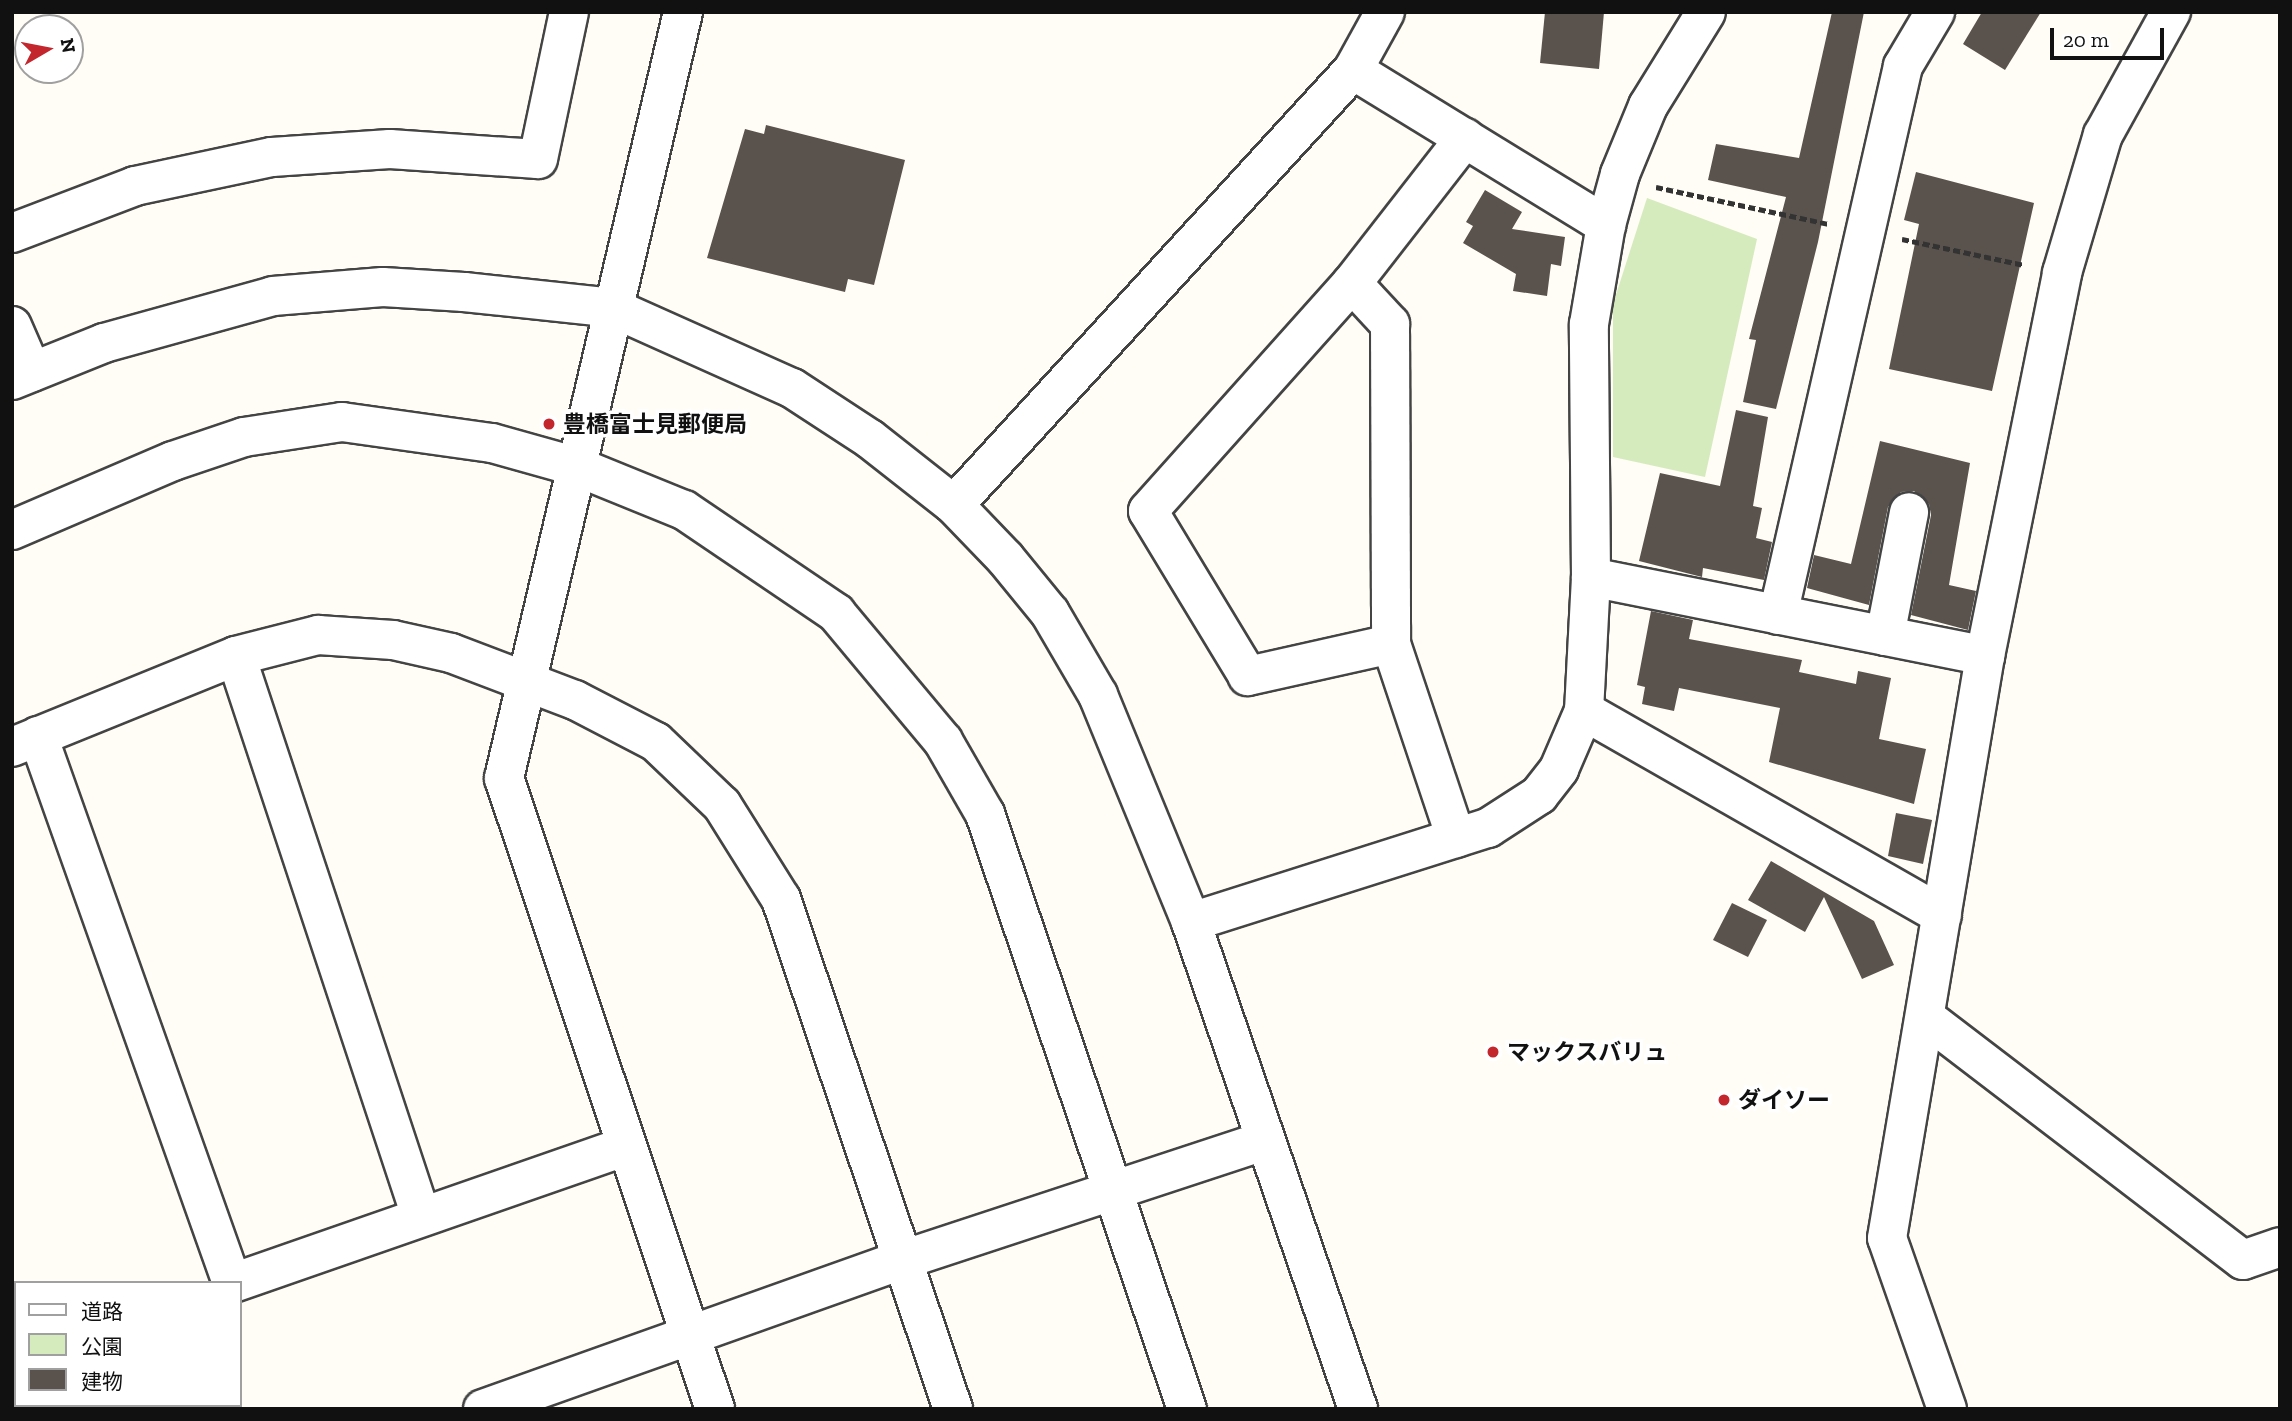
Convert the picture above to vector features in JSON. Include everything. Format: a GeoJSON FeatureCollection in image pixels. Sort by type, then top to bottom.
{"type":"FeatureCollection","features":[{"type":"Feature","properties":{"kind":"street"},"geometry":{"type":"LineString","coordinates":[[12,233],[135,186],[272,158],[390,149],[538,159],[569,12]]}},
{"type":"Feature","properties":{"kind":"street"},"geometry":{"type":"LineString","coordinates":[[683,12],[578,467],[525,678],[504,778],[715,1409]]}},
{"type":"Feature","properties":{"kind":"street"},"geometry":{"type":"LineString","coordinates":[[954,505],[1353,70],[1385,12]]}},
{"type":"Feature","properties":{"kind":"street"},"geometry":{"type":"LineString","coordinates":[[1191,922],[1456,838],[1515,815],[1539,795],[1559,769],[1584,711],[1591,577],[1589,324],[1606,225],[1620,174],[1648,107],[1706,12]]}},
{"type":"Feature","properties":{"kind":"street"},"geometry":{"type":"LineString","coordinates":[[1778,615],[1903,66],[1935,12]]}},
{"type":"Feature","properties":{"kind":"street"},"geometry":{"type":"LineString","coordinates":[[1947,1409],[1887,1238],[1985,656],[2080,202],[2103,135],[2171,12]]}},
{"type":"Feature","properties":{"kind":"street"},"geometry":{"type":"LineString","coordinates":[[1353,70],[1606,225]]}},
{"type":"Feature","properties":{"kind":"street"},"geometry":{"type":"LineString","coordinates":[[1391,644],[1248,676],[1148,511],[1352,283],[1465,138]]}},
{"type":"Feature","properties":{"kind":"street"},"geometry":{"type":"LineString","coordinates":[[1352,283],[1390,324],[1391,644],[1456,838]]}},
{"type":"Feature","properties":{"kind":"street"},"geometry":{"type":"LineString","coordinates":[[12,326],[22,376],[165,323],[272,296],[383,287],[613,307],[792,388],[870,439],[954,505],[1050,613],[1098,695],[1191,922],[1358,1409]]}},
{"type":"Feature","properties":{"kind":"street"},"geometry":{"type":"LineString","coordinates":[[12,530],[173,461],[244,437],[342,422],[492,443],[578,467],[684,510],[836,613],[943,741],[985,814],[1115,1191],[1186,1409]]}},
{"type":"Feature","properties":{"kind":"street"},"geometry":{"type":"LineString","coordinates":[[1885,636],[1909,512]]}},
{"type":"Feature","properties":{"kind":"street"},"geometry":{"type":"LineString","coordinates":[[1591,577],[1985,656]]}},
{"type":"Feature","properties":{"kind":"street"},"geometry":{"type":"LineString","coordinates":[[231,1281],[25,741],[236,656],[318,635],[393,640],[525,678],[656,742],[722,804],[781,899],[953,1409]]}},
{"type":"Feature","properties":{"kind":"street"},"geometry":{"type":"LineString","coordinates":[[236,656],[421,1216]]}},
{"type":"Feature","properties":{"kind":"street"},"geometry":{"type":"LineString","coordinates":[[1584,711],[1941,915]]}},
{"type":"Feature","properties":{"kind":"street"},"geometry":{"type":"LineString","coordinates":[[1925,1017],[2243,1261],[2280,1247]]}},
{"type":"Feature","properties":{"kind":"street"},"geometry":{"type":"LineString","coordinates":[[484,1408],[691,1338],[902,1260],[1264,1141]]}},
{"type":"Feature","properties":{"kind":"street"},"geometry":{"type":"LineString","coordinates":[[238,1281],[626,1146]]}},
{"type":"Feature","properties":{"kind":"green space"},"geometry":{"type":"Polygon","coordinates":[[[1647,198],[1757,239],[1705,477],[1613,457],[1613,304],[1647,198]]]}},
{"type":"Feature","properties":{"kind":"building"},"geometry":{"type":"Polygon","coordinates":[[[1545,12],[1604,12],[1599,69],[1540,63],[1545,12]]]}},
{"type":"Feature","properties":{"kind":"building"},"geometry":{"type":"Polygon","coordinates":[[[1832,12],[1864,12],[1818,242],[1776,409],[1743,402],[1756,340],[1749,339],[1786,197],[1708,180],[1716,144],[1799,158],[1832,12]]]}},
{"type":"Feature","properties":{"kind":"building"},"geometry":{"type":"Polygon","coordinates":[[[1982,12],[2041,12],[2005,70],[1963,44],[1982,12]]]}},
{"type":"Feature","properties":{"kind":"building"},"geometry":{"type":"Polygon","coordinates":[[[766,125],[905,160],[874,285],[848,279],[845,292],[707,258],[745,129],[764,134],[766,125]]]}},
{"type":"Feature","properties":{"kind":"building"},"geometry":{"type":"Polygon","coordinates":[[[1916,172],[2034,203],[1992,391],[1889,369],[1919,224],[1904,220],[1916,172]]]}},
{"type":"Feature","properties":{"kind":"building"},"geometry":{"type":"Polygon","coordinates":[[[1485,190],[1522,212],[1512,229],[1565,237],[1561,266],[1551,264],[1547,296],[1513,291],[1516,274],[1463,243],[1473,226],[1466,222],[1485,190]]]}},
{"type":"Feature","properties":{"kind":"building"},"geometry":{"type":"Polygon","coordinates":[[[1736,410],[1768,417],[1753,506],[1762,508],[1756,538],[1772,542],[1764,580],[1703,568],[1702,577],[1639,561],[1660,473],[1720,486],[1736,410]]]}},
{"type":"Feature","properties":{"kind":"building"},"geometry":{"type":"Polygon","coordinates":[[[1880,441],[1970,463],[1949,585],[1976,591],[1968,630],[1911,615],[1931,515],[1929,504],[1914,491],[1901,492],[1888,507],[1869,605],[1807,588],[1814,555],[1851,564],[1880,441]]]}},
{"type":"Feature","properties":{"kind":"building"},"geometry":{"type":"Polygon","coordinates":[[[1651,611],[1693,620],[1689,639],[1802,660],[1799,672],[1856,684],[1858,671],[1891,678],[1879,739],[1926,749],[1914,804],[1769,762],[1780,708],[1679,688],[1674,711],[1642,704],[1645,687],[1637,685],[1651,611]]]}},
{"type":"Feature","properties":{"kind":"building"},"geometry":{"type":"Polygon","coordinates":[[[1896,813],[1932,820],[1923,864],[1888,856],[1896,813]]]}},
{"type":"Feature","properties":{"kind":"building"},"geometry":{"type":"Polygon","coordinates":[[[1771,861],[1874,921],[1894,965],[1862,979],[1824,897],[1805,932],[1748,900],[1771,861]]]}},
{"type":"Feature","properties":{"kind":"building"},"geometry":{"type":"Polygon","coordinates":[[[1732,903],[1767,920],[1748,957],[1713,940],[1732,903]]]}},
{"type":"Feature","properties":{"kind":"place","name":"豊橋富士見郵便局"},"geometry":{"type":"Point","coordinates":[549,424]}},
{"type":"Feature","properties":{"kind":"place","name":"マックスバリュ"},"geometry":{"type":"Point","coordinates":[1493,1052]}},
{"type":"Feature","properties":{"kind":"place","name":"ダイソー"},"geometry":{"type":"Point","coordinates":[1724,1100]}}]}
